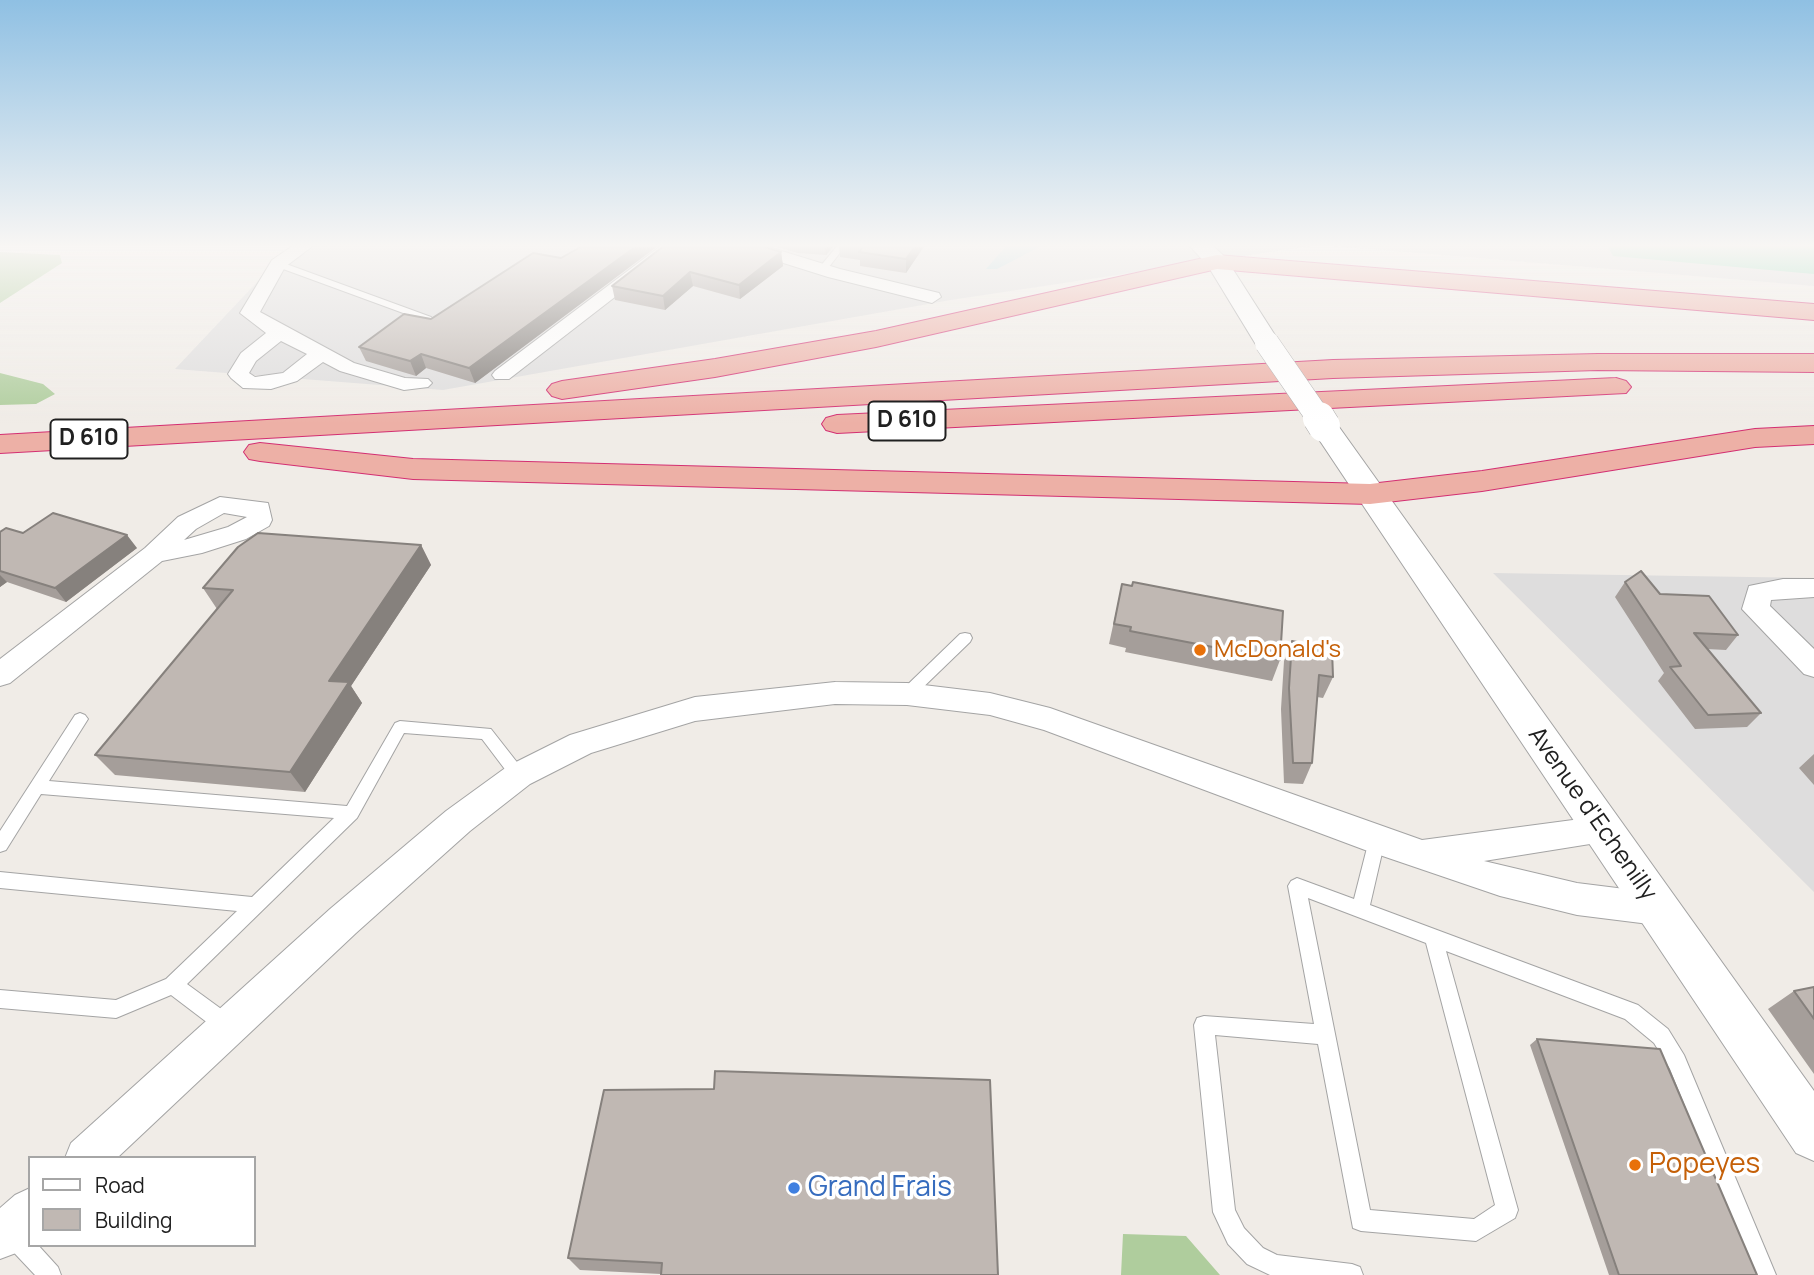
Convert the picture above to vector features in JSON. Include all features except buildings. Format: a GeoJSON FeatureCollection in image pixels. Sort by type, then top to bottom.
{"type":"FeatureCollection","features":[{"type":"Feature","properties":{"kind":"highway"},"geometry":{"type":"LineString","coordinates":[[178,434],[543,392],[715,368],[876,339],[1024,304]]}},
{"type":"Feature","properties":{"kind":"highway"},"geometry":{"type":"LineString","coordinates":[[1729,304],[1814,312]]}},
{"type":"Feature","properties":{"kind":"highway","name":"D 610"},"geometry":{"type":"LineString","coordinates":[[0,444],[1333,369],[1612,362],[1814,363]]}},
{"type":"Feature","properties":{"kind":"highway","name":"D 610"},"geometry":{"type":"LineString","coordinates":[[0,468],[260,452],[1727,382],[1814,385]]}},
{"type":"Feature","properties":{"kind":"highway"},"geometry":{"type":"LineString","coordinates":[[260,452],[413,469],[1370,494],[1482,481],[1755,438],[1814,435]]}},
{"type":"Feature","properties":{"kind":"street"},"geometry":{"type":"LineString","coordinates":[[255,304],[250,313],[279,332],[320,353],[377,378],[404,384],[421,383]]}},
{"type":"Feature","properties":{"kind":"street"},"geometry":{"type":"LineString","coordinates":[[502,375],[595,304]]}},
{"type":"Feature","properties":{"kind":"street","name":"Avenue d'Echenilly"},"geometry":{"type":"LineString","coordinates":[[1245,304],[1267,343],[1370,494],[1814,1135]]}},
{"type":"Feature","properties":{"kind":"street"},"geometry":{"type":"LineString","coordinates":[[279,332],[248,357],[238,374],[250,384],[271,383],[290,377],[308,366],[320,353]]}},
{"type":"Feature","properties":{"kind":"street"},"geometry":{"type":"LineString","coordinates":[[0,675],[154,554]]}},
{"type":"Feature","properties":{"kind":"street"},"geometry":{"type":"LineString","coordinates":[[1814,588],[1783,588],[1758,593],[1756,609],[1814,666]]}},
{"type":"Feature","properties":{"kind":"street"},"geometry":{"type":"LineString","coordinates":[[88,1156],[447,830],[519,775],[580,744],[695,709],[822,694],[907,694],[990,704],[1050,720],[1418,855],[1500,881],[1577,899],[1657,909]]}},
{"type":"Feature","properties":{"kind":"street"},"geometry":{"type":"LineString","coordinates":[[1418,855],[1603,830]]}},
{"type":"Feature","properties":{"kind":"lane"},"geometry":{"type":"LineString","coordinates":[[388,304],[428,319]]}},
{"type":"Feature","properties":{"kind":"lane"},"geometry":{"type":"LineString","coordinates":[[907,694],[965,638]]}},
{"type":"Feature","properties":{"kind":"lane"},"geometry":{"type":"LineString","coordinates":[[0,845],[80,719]]}},
{"type":"Feature","properties":{"kind":"lane"},"geometry":{"type":"LineString","coordinates":[[0,999],[116,1009],[173,985],[351,813],[400,727],[486,733],[519,775]]}},
{"type":"Feature","properties":{"kind":"lane"},"geometry":{"type":"LineString","coordinates":[[38,786],[351,813]]}},
{"type":"Feature","properties":{"kind":"lane"},"geometry":{"type":"LineString","coordinates":[[1360,910],[1377,840]]}},
{"type":"Feature","properties":{"kind":"lane"},"geometry":{"type":"LineString","coordinates":[[0,880],[255,905]]}},
{"type":"Feature","properties":{"kind":"lane"},"geometry":{"type":"LineString","coordinates":[[1434,939],[1507,1210],[1476,1230],[1361,1220],[1297,886],[1631,1012],[1661,1036],[1678,1062],[1765,1275]]}},
{"type":"Feature","properties":{"kind":"lane"},"geometry":{"type":"LineString","coordinates":[[173,985],[228,1027]]}},
{"type":"Feature","properties":{"kind":"lane"},"geometry":{"type":"LineString","coordinates":[[1326,1035],[1205,1025],[1224,1212],[1236,1236],[1255,1256],[1275,1266],[1352,1275]]}},
{"type":"Feature","properties":{"kind":"lane"},"geometry":{"type":"LineString","coordinates":[[13,1225],[28,1245]]}},
{"type":"Feature","properties":{"kind":"lane"},"geometry":{"type":"LineString","coordinates":[[29,1247],[50,1275]]}},
{"type":"Feature","properties":{"kind":"shaded area"},"geometry":{"type":"Polygon","coordinates":[[[236,304],[926,304],[443,390],[175,369],[236,304]]]}},
{"type":"Feature","properties":{"kind":"shaded area"},"geometry":{"type":"Polygon","coordinates":[[[1493,573],[1814,578],[1814,892],[1493,573]]]}},
{"type":"Feature","properties":{"kind":"green space"},"geometry":{"type":"Polygon","coordinates":[[[0,373],[43,384],[55,394],[36,404],[0,405],[0,373]]]}},
{"type":"Feature","properties":{"kind":"green space"},"geometry":{"type":"Polygon","coordinates":[[[1123,1234],[1186,1236],[1220,1275],[1121,1275],[1123,1234]]]}},
{"type":"Feature","properties":{"kind":"place","name":"McDonald's"},"geometry":{"type":"Point","coordinates":[1200,650]}},
{"type":"Feature","properties":{"kind":"place","name":"Popeyes"},"geometry":{"type":"Point","coordinates":[1635,1165]}},
{"type":"Feature","properties":{"kind":"place","name":"Grand Frais"},"geometry":{"type":"Point","coordinates":[794,1188]}}]}
